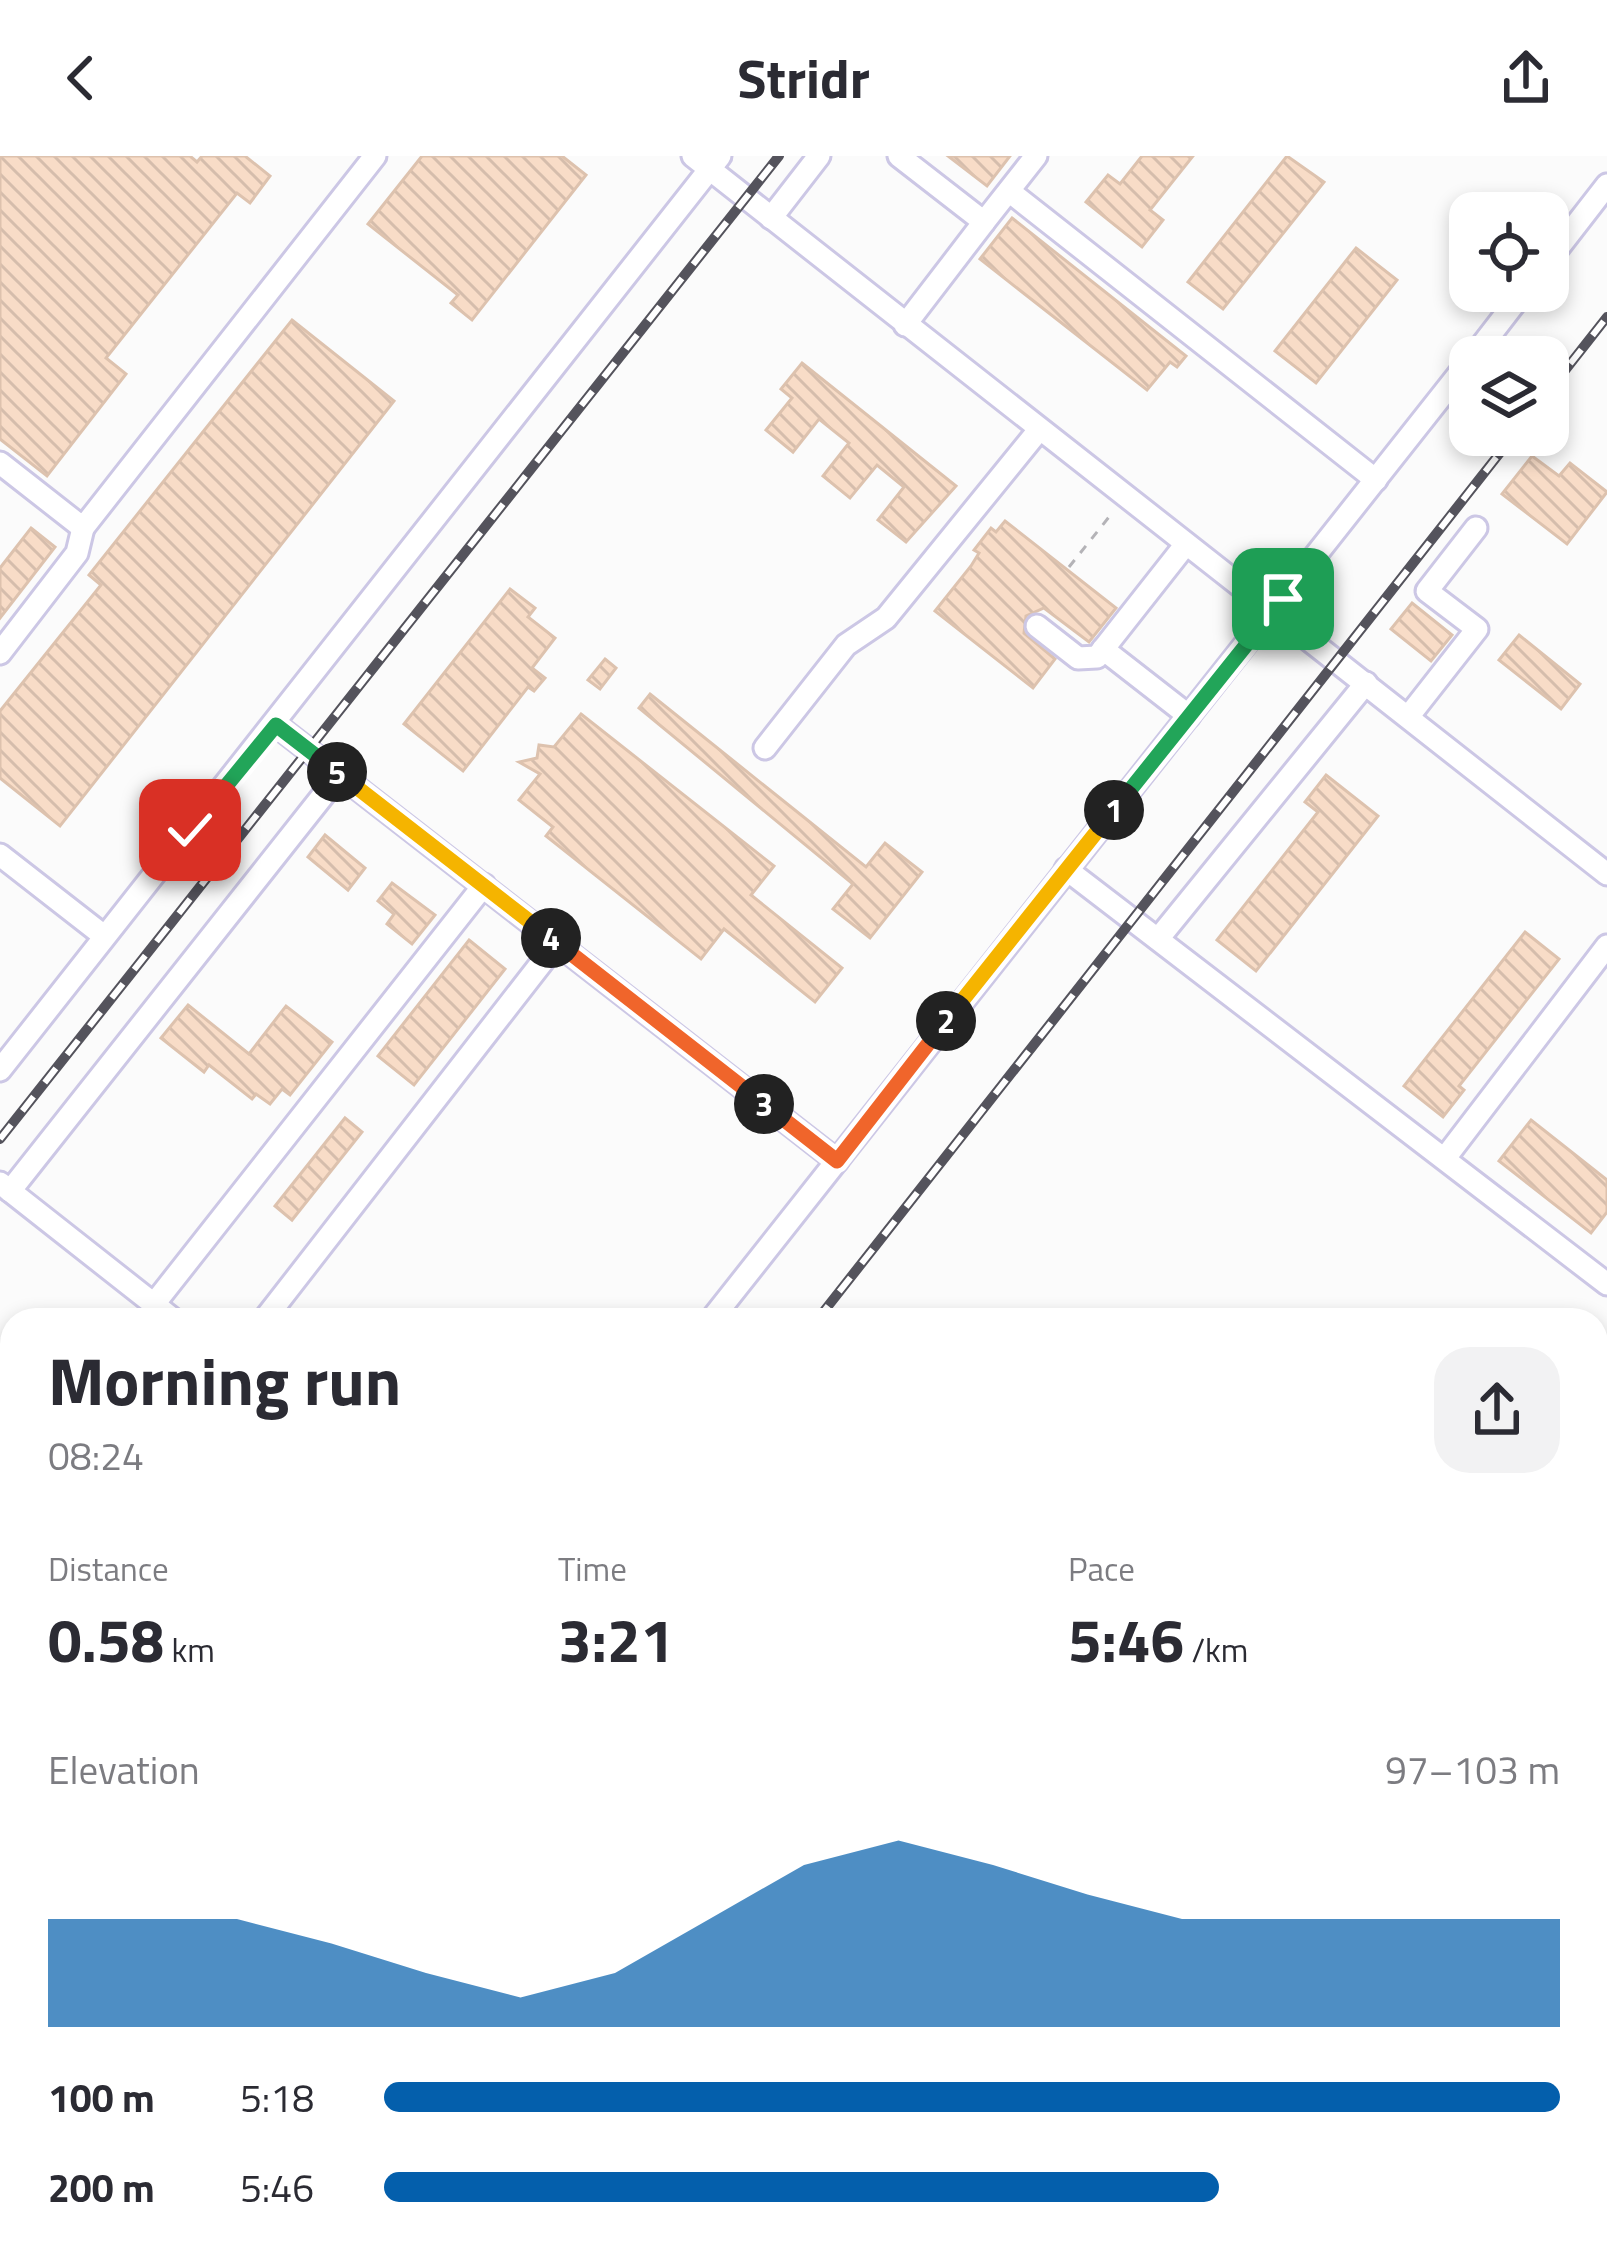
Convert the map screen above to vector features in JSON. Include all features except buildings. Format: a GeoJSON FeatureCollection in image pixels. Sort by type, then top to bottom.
{"type":"FeatureCollection","features":[{"type":"Feature","properties":{"kind":"street"},"geometry":{"type":"LineString","coordinates":[[0,653],[77,553],[83,527],[375,156]]}},
{"type":"Feature","properties":{"kind":"street"},"geometry":{"type":"LineString","coordinates":[[771,218],[819,156]]}},
{"type":"Feature","properties":{"kind":"street"},"geometry":{"type":"LineString","coordinates":[[899,156],[984,222]]}},
{"type":"Feature","properties":{"kind":"street"},"geometry":{"type":"LineString","coordinates":[[905,325],[1036,156]]}},
{"type":"Feature","properties":{"kind":"street"},"geometry":{"type":"LineString","coordinates":[[0,1070],[276,725],[708,160],[771,218],[905,325],[1607,874]]}},
{"type":"Feature","properties":{"kind":"street"},"geometry":{"type":"LineString","coordinates":[[1569,234],[1607,185]]}},
{"type":"Feature","properties":{"kind":"street"},"geometry":{"type":"LineString","coordinates":[[1009,191],[1376,480]]}},
{"type":"Feature","properties":{"kind":"street"},"geometry":{"type":"LineString","coordinates":[[1489,336],[1508,312]]}},
{"type":"Feature","properties":{"kind":"street"},"geometry":{"type":"LineString","coordinates":[[721,1308],[1449,387]]}},
{"type":"Feature","properties":{"kind":"street"},"geometry":{"type":"LineString","coordinates":[[765,748],[846,645],[886,618],[1038,430]]}},
{"type":"Feature","properties":{"kind":"street"},"geometry":{"type":"LineString","coordinates":[[0,464],[83,527]]}},
{"type":"Feature","properties":{"kind":"street"},"geometry":{"type":"LineString","coordinates":[[1408,717],[1477,629],[1427,591],[1476,528]]}},
{"type":"Feature","properties":{"kind":"street"},"geometry":{"type":"LineString","coordinates":[[1037,626],[1078,658],[1097,657],[1186,544]]}},
{"type":"Feature","properties":{"kind":"street"},"geometry":{"type":"LineString","coordinates":[[1103,649],[1190,716]]}},
{"type":"Feature","properties":{"kind":"street"},"geometry":{"type":"LineString","coordinates":[[1158,939],[1366,683]]}},
{"type":"Feature","properties":{"kind":"street"},"geometry":{"type":"LineString","coordinates":[[276,725],[837,1161]]}},
{"type":"Feature","properties":{"kind":"street"},"geometry":{"type":"LineString","coordinates":[[159,1308],[5,1187],[340,774]]}},
{"type":"Feature","properties":{"kind":"street"},"geometry":{"type":"LineString","coordinates":[[0,856],[104,936]]}},
{"type":"Feature","properties":{"kind":"street"},"geometry":{"type":"LineString","coordinates":[[1066,869],[1607,1284]]}},
{"type":"Feature","properties":{"kind":"street"},"geometry":{"type":"LineString","coordinates":[[154,1304],[484,886]]}},
{"type":"Feature","properties":{"kind":"street"},"geometry":{"type":"LineString","coordinates":[[273,1308],[557,943]]}},
{"type":"Feature","properties":{"kind":"street"},"geometry":{"type":"LineString","coordinates":[[1445,1158],[1607,946]]}},
{"type":"Feature","properties":{"kind":"path"},"geometry":{"type":"LineString","coordinates":[[1069,567],[1117,508]]}},
{"type":"Feature","properties":{"kind":"railway"},"geometry":{"type":"LineString","coordinates":[[0,1139],[779,156]]}},
{"type":"Feature","properties":{"kind":"railway"},"geometry":{"type":"LineString","coordinates":[[1569,365],[1607,317]]}},
{"type":"Feature","properties":{"kind":"railway"},"geometry":{"type":"LineString","coordinates":[[826,1308],[1497,456]]}},
{"type":"Feature","properties":{"kind":"route"},"geometry":{"type":"LineString","coordinates":[[190,830],[276,725],[837,1161],[1283,599]]}}]}
